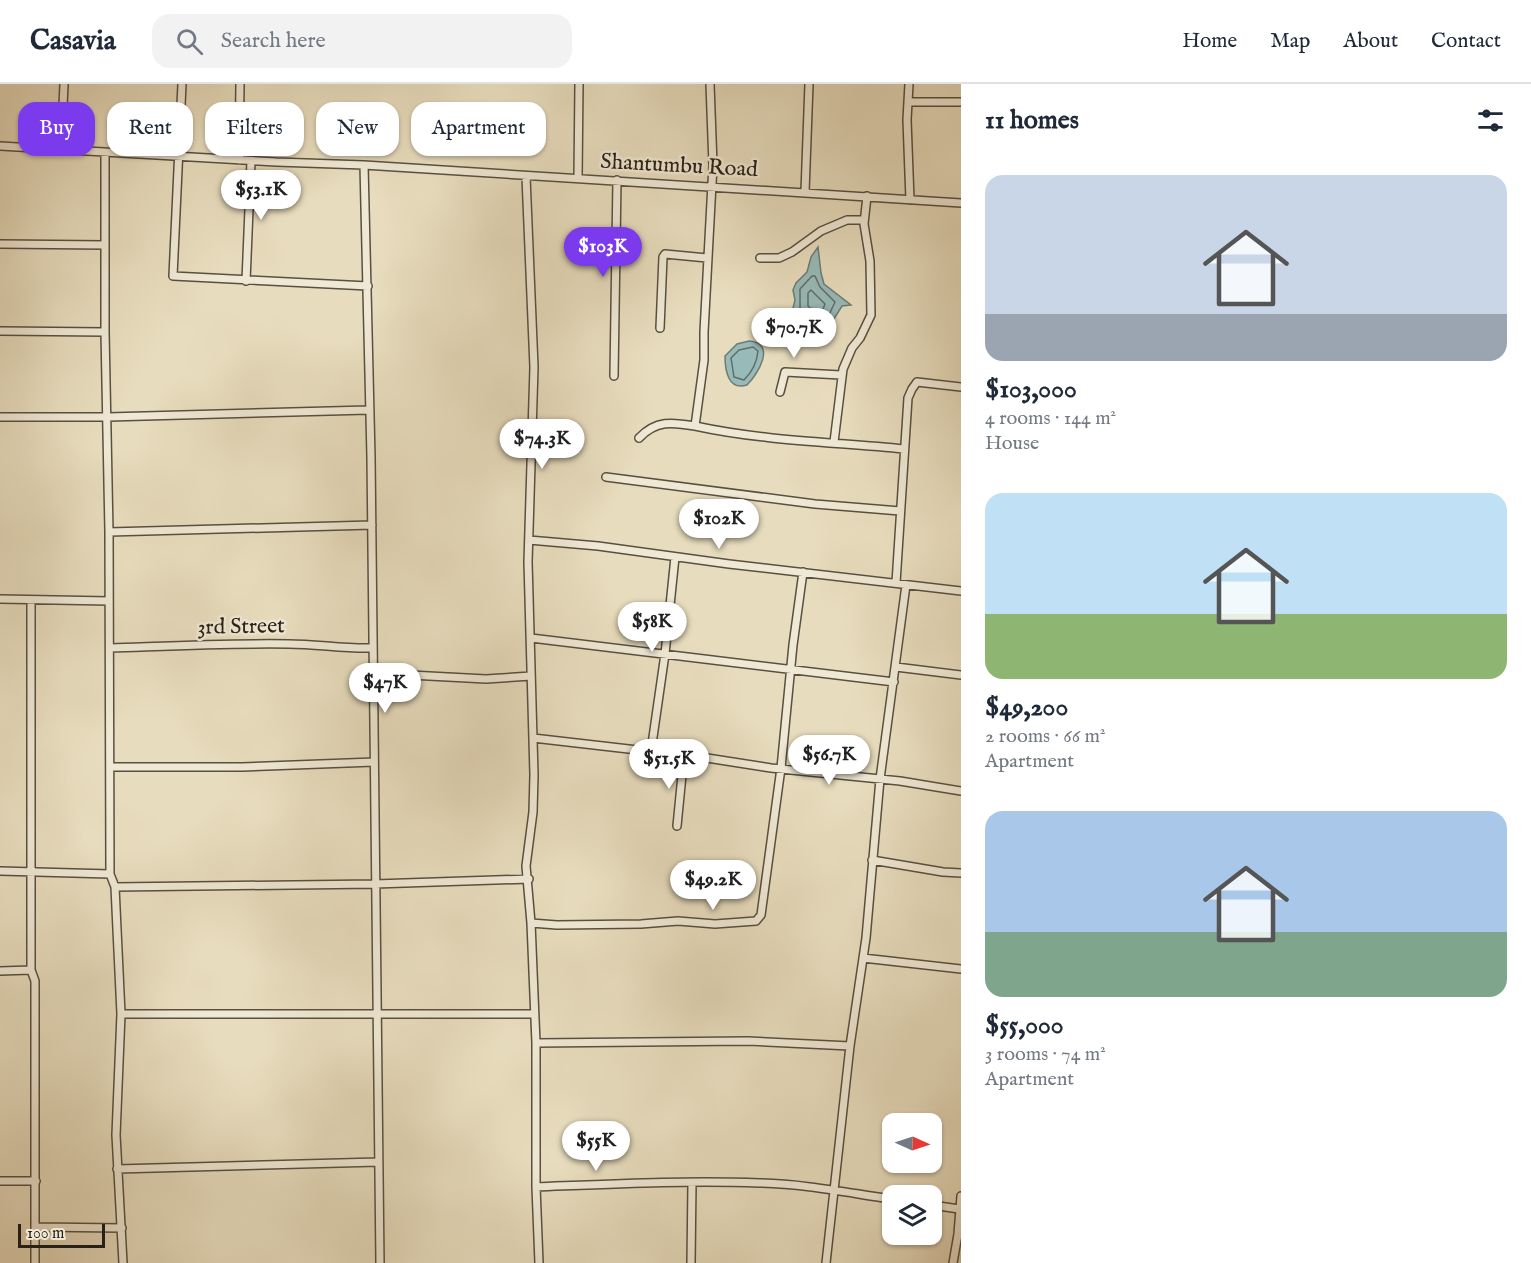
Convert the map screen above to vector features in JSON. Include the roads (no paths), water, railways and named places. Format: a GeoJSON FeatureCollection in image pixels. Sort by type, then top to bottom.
{"type":"FeatureCollection","features":[{"type":"Feature","properties":{"kind":"street"},"geometry":{"type":"LineString","coordinates":[[63,102],[64,84]]}},
{"type":"Feature","properties":{"kind":"street"},"geometry":{"type":"LineString","coordinates":[[182,84],[173,276],[368,286]]}},
{"type":"Feature","properties":{"kind":"street"},"geometry":{"type":"LineString","coordinates":[[239,160],[240,84]]}},
{"type":"Feature","properties":{"kind":"street"},"geometry":{"type":"LineString","coordinates":[[578,178],[579,84]]}},
{"type":"Feature","properties":{"kind":"street"},"geometry":{"type":"LineString","coordinates":[[695,426],[704,368],[711,186],[710,84]]}},
{"type":"Feature","properties":{"kind":"street"},"geometry":{"type":"LineString","coordinates":[[805,192],[809,84]]}},
{"type":"Feature","properties":{"kind":"street"},"geometry":{"type":"LineString","coordinates":[[909,84],[907,120],[910,200]]}},
{"type":"Feature","properties":{"kind":"street"},"geometry":{"type":"LineString","coordinates":[[909,102],[961,102]]}},
{"type":"Feature","properties":{"kind":"street","name":"Shantumbu Road"},"geometry":{"type":"LineString","coordinates":[[0,146],[18,147]]}},
{"type":"Feature","properties":{"kind":"street","name":"Shantumbu Road"},"geometry":{"type":"LineString","coordinates":[[95,152],[364,165],[526,177],[617,180],[961,202]]}},
{"type":"Feature","properties":{"kind":"street"},"geometry":{"type":"LineString","coordinates":[[105,153],[110,874],[115,887],[122,1014],[116,1135],[123,1263]]}},
{"type":"Feature","properties":{"kind":"street"},"geometry":{"type":"LineString","coordinates":[[246,281],[252,161]]}},
{"type":"Feature","properties":{"kind":"street"},"geometry":{"type":"LineString","coordinates":[[364,165],[372,525],[380,1263]]}},
{"type":"Feature","properties":{"kind":"street"},"geometry":{"type":"LineString","coordinates":[[526,177],[534,367],[529,540],[533,812],[526,866],[529,879],[536,1043],[536,1187],[539,1263]]}},
{"type":"Feature","properties":{"kind":"street"},"geometry":{"type":"LineString","coordinates":[[614,376],[617,180]]}},
{"type":"Feature","properties":{"kind":"street"},"geometry":{"type":"LineString","coordinates":[[834,442],[841,375],[852,348],[860,338],[871,315],[870,261],[864,220],[867,196]]}},
{"type":"Feature","properties":{"kind":"street"},"geometry":{"type":"LineString","coordinates":[[760,258],[779,258],[792,252],[820,231],[847,220],[864,220]]}},
{"type":"Feature","properties":{"kind":"street"},"geometry":{"type":"LineString","coordinates":[[0,244],[105,245]]}},
{"type":"Feature","properties":{"kind":"street"},"geometry":{"type":"LineString","coordinates":[[660,328],[663,256],[665,254],[708,258]]}},
{"type":"Feature","properties":{"kind":"street"},"geometry":{"type":"LineString","coordinates":[[0,331],[105,332]]}},
{"type":"Feature","properties":{"kind":"street"},"geometry":{"type":"LineString","coordinates":[[780,392],[785,372],[841,375]]}},
{"type":"Feature","properties":{"kind":"street"},"geometry":{"type":"LineString","coordinates":[[896,583],[908,398],[918,382],[961,387]]}},
{"type":"Feature","properties":{"kind":"street"},"geometry":{"type":"LineString","coordinates":[[0,417],[108,417],[368,410]]}},
{"type":"Feature","properties":{"kind":"street"},"geometry":{"type":"LineString","coordinates":[[639,438],[656,424],[681,423],[780,440],[834,442],[904,449]]}},
{"type":"Feature","properties":{"kind":"street"},"geometry":{"type":"LineString","coordinates":[[606,477],[815,504],[900,511]]}},
{"type":"Feature","properties":{"kind":"street"},"geometry":{"type":"LineString","coordinates":[[109,532],[372,525]]}},
{"type":"Feature","properties":{"kind":"street"},"geometry":{"type":"LineString","coordinates":[[529,540],[598,546],[961,591]]}},
{"type":"Feature","properties":{"kind":"street"},"geometry":{"type":"LineString","coordinates":[[651,751],[665,654],[675,557]]}},
{"type":"Feature","properties":{"kind":"street"},"geometry":{"type":"LineString","coordinates":[[531,923],[641,924],[678,921],[715,924],[750,923],[756,921],[761,915],[781,768],[790,669],[803,572]]}},
{"type":"Feature","properties":{"kind":"street"},"geometry":{"type":"LineString","coordinates":[[826,1263],[850,1046],[863,958],[880,779],[906,585]]}},
{"type":"Feature","properties":{"kind":"street"},"geometry":{"type":"LineString","coordinates":[[0,599],[108,602]]}},
{"type":"Feature","properties":{"kind":"street"},"geometry":{"type":"LineString","coordinates":[[31,600],[30,872],[31,970],[35,981],[35,1263]]}},
{"type":"Feature","properties":{"kind":"street"},"geometry":{"type":"LineString","coordinates":[[531,638],[894,682]]}},
{"type":"Feature","properties":{"kind":"street","name":"3rd Street"},"geometry":{"type":"LineString","coordinates":[[110,648],[219,643],[372,648]]}},
{"type":"Feature","properties":{"kind":"street"},"geometry":{"type":"LineString","coordinates":[[896,667],[961,675]]}},
{"type":"Feature","properties":{"kind":"street"},"geometry":{"type":"LineString","coordinates":[[372,673],[486,679],[531,676]]}},
{"type":"Feature","properties":{"kind":"street"},"geometry":{"type":"LineString","coordinates":[[533,738],[880,779],[961,791]]}},
{"type":"Feature","properties":{"kind":"street"},"geometry":{"type":"LineString","coordinates":[[677,826],[684,756]]}},
{"type":"Feature","properties":{"kind":"street"},"geometry":{"type":"LineString","coordinates":[[111,767],[221,767],[374,762]]}},
{"type":"Feature","properties":{"kind":"street"},"geometry":{"type":"LineString","coordinates":[[872,860],[961,873]]}},
{"type":"Feature","properties":{"kind":"street"},"geometry":{"type":"LineString","coordinates":[[0,871],[110,874]]}},
{"type":"Feature","properties":{"kind":"street"},"geometry":{"type":"LineString","coordinates":[[115,887],[375,884],[529,879]]}},
{"type":"Feature","properties":{"kind":"street"},"geometry":{"type":"LineString","coordinates":[[863,958],[961,969]]}},
{"type":"Feature","properties":{"kind":"street"},"geometry":{"type":"LineString","coordinates":[[0,971],[31,970]]}},
{"type":"Feature","properties":{"kind":"street"},"geometry":{"type":"LineString","coordinates":[[122,1014],[534,1014]]}},
{"type":"Feature","properties":{"kind":"street"},"geometry":{"type":"LineString","coordinates":[[536,1043],[748,1041],[850,1046]]}},
{"type":"Feature","properties":{"kind":"street"},"geometry":{"type":"LineString","coordinates":[[117,1169],[378,1162]]}},
{"type":"Feature","properties":{"kind":"street"},"geometry":{"type":"LineString","coordinates":[[0,1181],[36,1181]]}},
{"type":"Feature","properties":{"kind":"street"},"geometry":{"type":"LineString","coordinates":[[536,1187],[657,1182],[761,1183],[834,1189],[882,1197]]}},
{"type":"Feature","properties":{"kind":"street"},"geometry":{"type":"LineString","coordinates":[[691,1263],[692,1183]]}},
{"type":"Feature","properties":{"kind":"street"},"geometry":{"type":"LineString","coordinates":[[952,1263],[958,1234],[961,1196]]}},
{"type":"Feature","properties":{"kind":"street"},"geometry":{"type":"LineString","coordinates":[[942,1206],[960,1209]]}},
{"type":"Feature","properties":{"kind":"street"},"geometry":{"type":"LineString","coordinates":[[36,1227],[122,1228]]}},
{"type":"Feature","properties":{"kind":"water"},"geometry":{"type":"Polygon","coordinates":[[[818,247],[824,284],[851,305],[842,306],[832,322],[809,324],[799,317],[793,308],[795,300],[793,290],[796,283],[807,272],[811,257],[818,247]]]}},
{"type":"Feature","properties":{"kind":"water"},"geometry":{"type":"Polygon","coordinates":[[[749,341],[762,347],[763,360],[747,385],[736,385],[727,373],[725,356],[737,344],[749,341]]]}}]}
